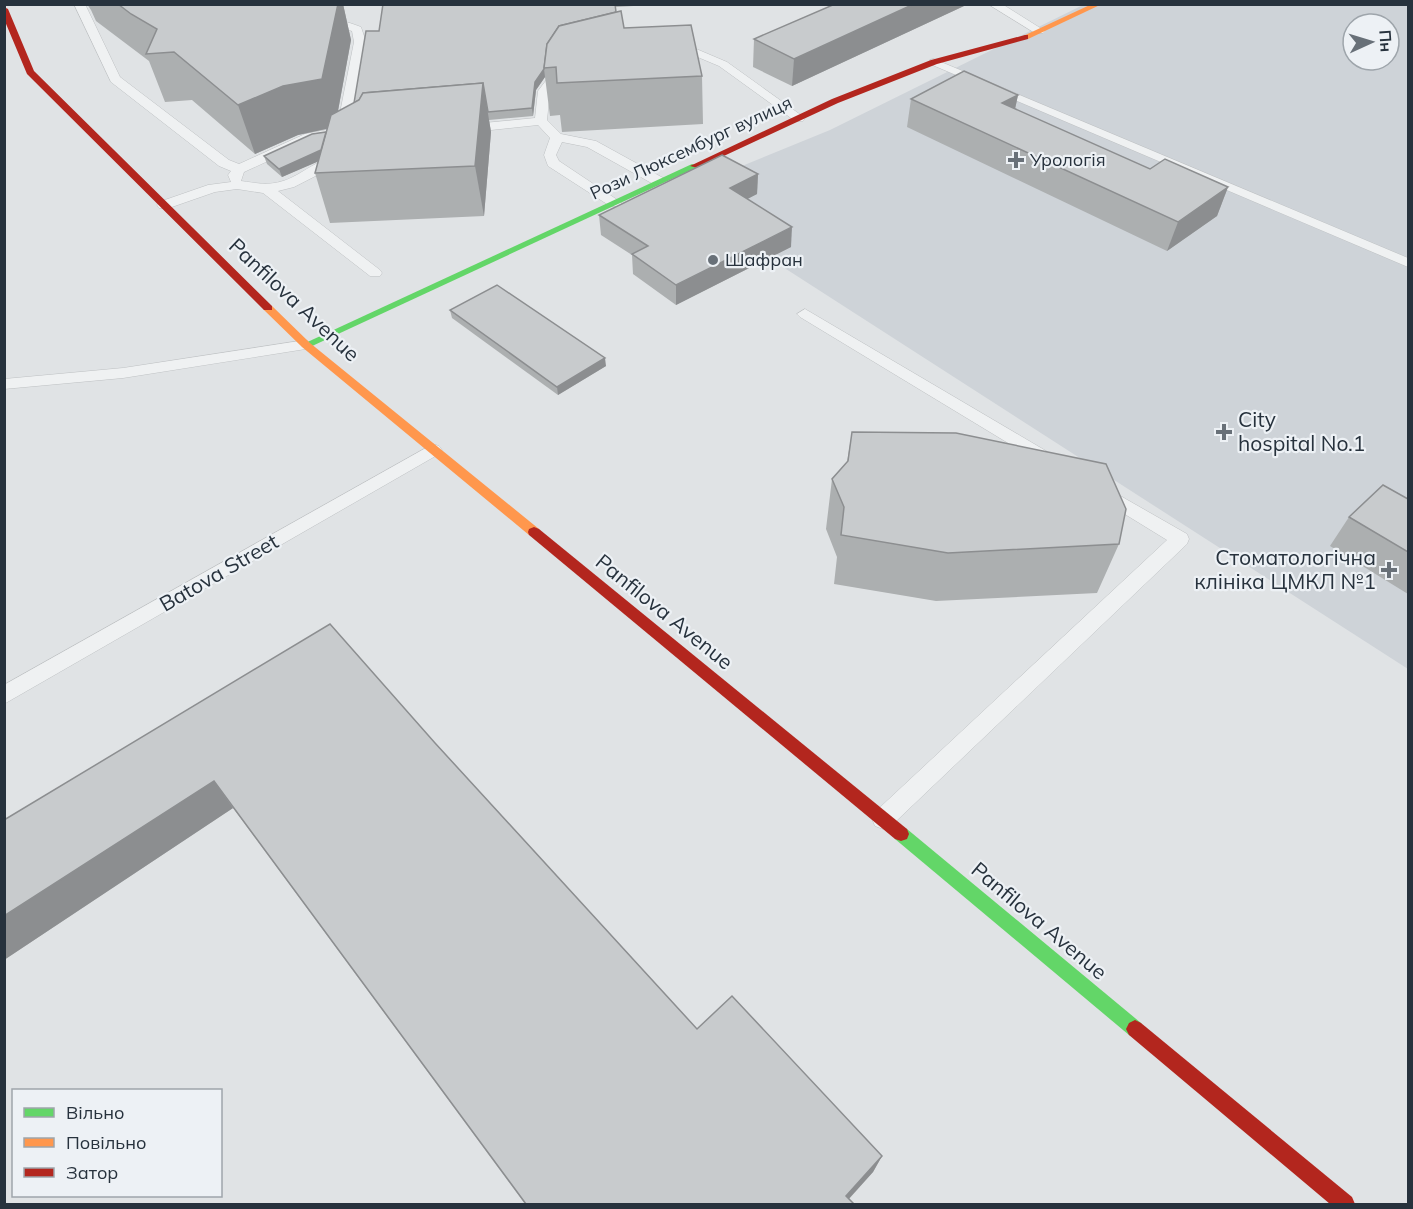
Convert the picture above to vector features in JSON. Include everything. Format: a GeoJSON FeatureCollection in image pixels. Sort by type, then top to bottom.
{"type":"FeatureCollection","features":[{"type":"Feature","properties":{"kind":"main road","name":"Рози Люксембург вулиця"},"geometry":{"type":"LineString","coordinates":[[306,345],[799,118],[934,62],[1020,39],[1093,5]]}},
{"type":"Feature","properties":{"kind":"main road","name":"Panfilova Avenue"},"geometry":{"type":"LineString","coordinates":[[4,9],[30,72],[306,345],[883,819],[1345,1204]]}},
{"type":"Feature","properties":{"kind":"lane"},"geometry":{"type":"LineString","coordinates":[[993,4],[1039,31]]}},
{"type":"Feature","properties":{"kind":"lane"},"geometry":{"type":"LineString","coordinates":[[86,12],[115,79],[224,163],[239,169]]}},
{"type":"Feature","properties":{"kind":"lane"},"geometry":{"type":"LineString","coordinates":[[311,24],[342,24],[357,29],[360,42],[343,131]]}},
{"type":"Feature","properties":{"kind":"lane"},"geometry":{"type":"LineString","coordinates":[[660,50],[687,48],[699,52],[723,64],[799,118]]}},
{"type":"Feature","properties":{"kind":"lane"},"geometry":{"type":"LineString","coordinates":[[934,62],[1408,263]]}},
{"type":"Feature","properties":{"kind":"lane"},"geometry":{"type":"LineString","coordinates":[[578,64],[558,69],[544,91],[541,121],[556,137],[591,144],[660,182]]}},
{"type":"Feature","properties":{"kind":"lane"},"geometry":{"type":"LineString","coordinates":[[448,130],[541,121]]}},
{"type":"Feature","properties":{"kind":"lane"},"geometry":{"type":"LineString","coordinates":[[237,185],[235,175],[239,169],[315,135],[343,131],[368,137]]}},
{"type":"Feature","properties":{"kind":"lane"},"geometry":{"type":"LineString","coordinates":[[556,137],[550,155],[553,163],[615,203]]}},
{"type":"Feature","properties":{"kind":"lane"},"geometry":{"type":"LineString","coordinates":[[164,205],[213,188],[237,185],[267,189],[289,184],[347,154]]}},
{"type":"Feature","properties":{"kind":"lane"},"geometry":{"type":"LineString","coordinates":[[267,189],[375,273]]}},
{"type":"Feature","properties":{"kind":"lane"},"geometry":{"type":"LineString","coordinates":[[805,314],[1069,472]]}},
{"type":"Feature","properties":{"kind":"lane"},"geometry":{"type":"LineString","coordinates":[[4,384],[123,373],[306,345]]}},
{"type":"Feature","properties":{"kind":"lane","name":"Batova Street"},"geometry":{"type":"LineString","coordinates":[[4,696],[433,450]]}},
{"type":"Feature","properties":{"kind":"lane"},"geometry":{"type":"LineString","coordinates":[[883,819],[1180,538],[1089,484]]}},
{"type":"Feature","properties":{"kind":"shaded area","name":"City hospital No.1"},"geometry":{"type":"Polygon","coordinates":[[[1083,5],[1408,5],[1408,669],[671,195],[830,130],[1083,5]]]}},
{"type":"Feature","properties":{"kind":"building"},"geometry":{"type":"Polygon","coordinates":[[[118,4],[338,4],[322,79],[283,86],[238,105],[174,52],[146,54],[157,29],[118,4]]]}},
{"type":"Feature","properties":{"kind":"building"},"geometry":{"type":"Polygon","coordinates":[[[383,4],[615,4],[616,12],[559,26],[547,44],[544,69],[535,82],[532,108],[488,112],[483,83],[363,93],[354,103],[366,31],[379,31],[383,4]]]}},
{"type":"Feature","properties":{"kind":"building"},"geometry":{"type":"Polygon","coordinates":[[[835,4],[914,4],[794,59],[754,39],[835,4]]]}},
{"type":"Feature","properties":{"kind":"building"},"geometry":{"type":"Polygon","coordinates":[[[621,11],[624,28],[691,25],[702,76],[557,83],[556,67],[544,68],[547,44],[559,26],[621,11]]]}},
{"type":"Feature","properties":{"kind":"building"},"geometry":{"type":"Polygon","coordinates":[[[964,71],[1018,95],[1002,103],[1150,169],[1165,159],[1228,187],[1178,222],[911,99],[964,71]]]}},
{"type":"Feature","properties":{"kind":"building"},"geometry":{"type":"Polygon","coordinates":[[[483,83],[475,166],[315,173],[331,115],[359,100],[363,93],[483,83]]]}},
{"type":"Feature","properties":{"kind":"building"},"geometry":{"type":"Polygon","coordinates":[[[326,132],[321,150],[279,169],[264,156],[312,134],[326,132]]]}},
{"type":"Feature","properties":{"kind":"building"},"geometry":{"type":"Polygon","coordinates":[[[722,155],[758,174],[730,188],[792,227],[676,285],[632,254],[648,246],[599,215],[722,155]]]}},
{"type":"Feature","properties":{"kind":"building"},"geometry":{"type":"Polygon","coordinates":[[[497,285],[605,358],[557,387],[450,310],[497,285]]]}},
{"type":"Feature","properties":{"kind":"building"},"geometry":{"type":"Polygon","coordinates":[[[852,432],[956,433],[1106,464],[1126,509],[1119,544],[948,553],[841,535],[844,507],[832,479],[848,461],[852,432]]]}},
{"type":"Feature","properties":{"kind":"building"},"geometry":{"type":"Polygon","coordinates":[[[1383,485],[1408,499],[1408,552],[1349,517],[1383,485]]]}},
{"type":"Feature","properties":{"kind":"building"},"geometry":{"type":"Polygon","coordinates":[[[330,624],[435,743],[697,1029],[732,996],[882,1156],[846,1196],[854,1204],[526,1204],[214,781],[4,916],[4,820],[330,624]]]}},
{"type":"Feature","properties":{"kind":"traffic: fast"},"geometry":{"type":"LineString","coordinates":[[306,345],[695,166]]}},
{"type":"Feature","properties":{"kind":"traffic: fast"},"geometry":{"type":"LineString","coordinates":[[901,834],[1135,1029]]}},
{"type":"Feature","properties":{"kind":"traffic: slow"},"geometry":{"type":"LineString","coordinates":[[1025,37],[1099,4]]}},
{"type":"Feature","properties":{"kind":"traffic: slow"},"geometry":{"type":"LineString","coordinates":[[268,308],[306,345],[534,532]]}},
{"type":"Feature","properties":{"kind":"traffic: jam"},"geometry":{"type":"LineString","coordinates":[[4,9],[30,72],[268,308]]}},
{"type":"Feature","properties":{"kind":"traffic: jam"},"geometry":{"type":"LineString","coordinates":[[695,166],[835,101],[934,62],[1025,37]]}},
{"type":"Feature","properties":{"kind":"traffic: jam"},"geometry":{"type":"LineString","coordinates":[[534,532],[901,834]]}},
{"type":"Feature","properties":{"kind":"traffic: jam"},"geometry":{"type":"LineString","coordinates":[[1135,1029],[1345,1204]]}},
{"type":"Feature","properties":{"kind":"place","name":"Урологія"},"geometry":{"type":"Point","coordinates":[1016,160]}},
{"type":"Feature","properties":{"kind":"place","name":"Шафран"},"geometry":{"type":"Point","coordinates":[713,260]}},
{"type":"Feature","properties":{"kind":"place","name":"City hospital No.1"},"geometry":{"type":"Point","coordinates":[1224,432]}},
{"type":"Feature","properties":{"kind":"place","name":"Стоматологічна клініка ЦМКЛ №1"},"geometry":{"type":"Point","coordinates":[1389,570]}}]}
